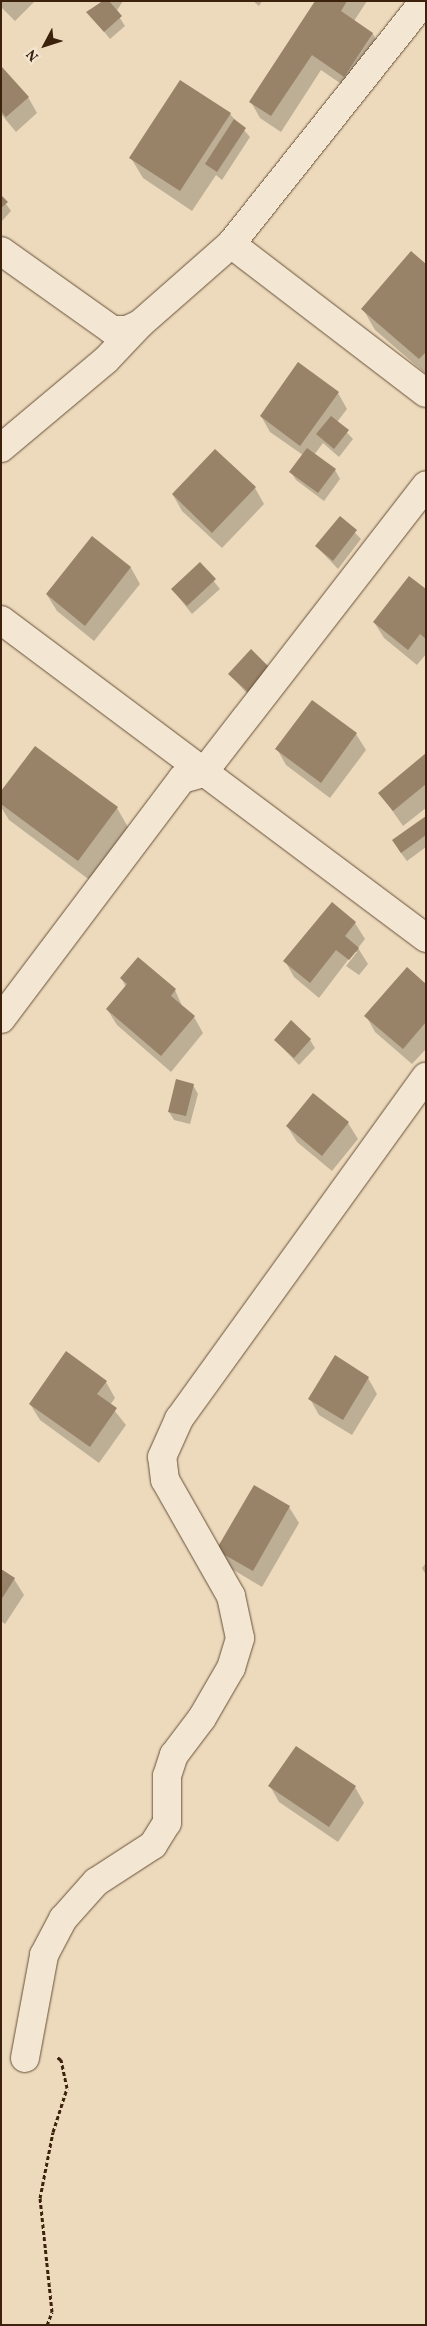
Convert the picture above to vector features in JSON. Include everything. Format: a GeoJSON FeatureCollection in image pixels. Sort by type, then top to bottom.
{"type":"FeatureCollection","features":[{"type":"Feature","properties":{"kind":"street"},"geometry":{"type":"LineString","coordinates":[[1,448],[106,360],[140,324],[231,244],[424,1]]}},
{"type":"Feature","properties":{"kind":"street"},"geometry":{"type":"LineString","coordinates":[[231,244],[426,393]]}},
{"type":"Feature","properties":{"kind":"street"},"geometry":{"type":"LineString","coordinates":[[1,251],[112,330],[127,330],[140,324]]}},
{"type":"Feature","properties":{"kind":"street"},"geometry":{"type":"LineString","coordinates":[[1,1019],[182,779],[203,772],[426,485]]}},
{"type":"Feature","properties":{"kind":"street"},"geometry":{"type":"LineString","coordinates":[[1,620],[426,938]]}},
{"type":"Feature","properties":{"kind":"street"},"geometry":{"type":"LineString","coordinates":[[25,2058],[44,1955],[63,1919],[96,1882],[153,1845],[167,1823],[167,1776],[174,1755],[202,1718],[231,1668],[240,1638],[231,1596],[165,1480],[162,1458],[179,1419],[426,1077]]}},
{"type":"Feature","properties":{"kind":"path"},"geometry":{"type":"LineString","coordinates":[[30,2031],[60,2060],[67,2088],[53,2132],[40,2198],[52,2312],[47,2325]]}},
{"type":"Feature","properties":{"kind":"building"},"geometry":{"type":"Polygon","coordinates":[[[103,1],[109,1],[122,16],[104,32],[86,12],[103,1]]]}},
{"type":"Feature","properties":{"kind":"building"},"geometry":{"type":"Polygon","coordinates":[[[315,1],[347,1],[341,11],[373,33],[344,77],[312,55],[271,116],[249,102],[315,1]]]}},
{"type":"Feature","properties":{"kind":"building"},"geometry":{"type":"Polygon","coordinates":[[[2,67],[29,97],[6,117],[1,111],[2,67]]]}},
{"type":"Feature","properties":{"kind":"building"},"geometry":{"type":"Polygon","coordinates":[[[180,80],[231,113],[180,191],[129,158],[180,80]]]}},
{"type":"Feature","properties":{"kind":"building"},"geometry":{"type":"Polygon","coordinates":[[[234,119],[246,128],[217,172],[205,164],[234,119]]]}},
{"type":"Feature","properties":{"kind":"building"},"geometry":{"type":"Polygon","coordinates":[[[1,195],[8,202],[1,208],[1,195]]]}},
{"type":"Feature","properties":{"kind":"building"},"geometry":{"type":"Polygon","coordinates":[[[411,251],[426,264],[426,352],[419,359],[361,309],[411,251]]]}},
{"type":"Feature","properties":{"kind":"building"},"geometry":{"type":"Polygon","coordinates":[[[298,362],[339,392],[300,446],[260,416],[298,362]]]}},
{"type":"Feature","properties":{"kind":"building"},"geometry":{"type":"Polygon","coordinates":[[[331,416],[349,430],[334,449],[316,434],[331,416]]]}},
{"type":"Feature","properties":{"kind":"building"},"geometry":{"type":"Polygon","coordinates":[[[307,448],[336,469],[318,493],[289,472],[307,448]]]}},
{"type":"Feature","properties":{"kind":"building"},"geometry":{"type":"Polygon","coordinates":[[[215,449],[256,487],[212,533],[172,494],[215,449]]]}},
{"type":"Feature","properties":{"kind":"building"},"geometry":{"type":"Polygon","coordinates":[[[340,516],[357,530],[333,561],[315,546],[340,516]]]}},
{"type":"Feature","properties":{"kind":"building"},"geometry":{"type":"Polygon","coordinates":[[[92,536],[131,567],[85,626],[46,594],[92,536]]]}},
{"type":"Feature","properties":{"kind":"building"},"geometry":{"type":"Polygon","coordinates":[[[200,562],[216,579],[187,606],[171,589],[200,562]]]}},
{"type":"Feature","properties":{"kind":"building"},"geometry":{"type":"Polygon","coordinates":[[[409,576],[426,589],[426,639],[420,634],[408,650],[373,622],[409,576]]]}},
{"type":"Feature","properties":{"kind":"building"},"geometry":{"type":"Polygon","coordinates":[[[251,649],[270,668],[248,692],[228,674],[251,649]]]}},
{"type":"Feature","properties":{"kind":"building"},"geometry":{"type":"Polygon","coordinates":[[[312,700],[357,733],[321,783],[275,749],[312,700]]]}},
{"type":"Feature","properties":{"kind":"building"},"geometry":{"type":"Polygon","coordinates":[[[35,746],[118,807],[78,861],[1,804],[1,791],[35,746]]]}},
{"type":"Feature","properties":{"kind":"building"},"geometry":{"type":"Polygon","coordinates":[[[426,753],[426,784],[393,811],[378,793],[426,753]]]}},
{"type":"Feature","properties":{"kind":"building"},"geometry":{"type":"Polygon","coordinates":[[[426,816],[426,835],[401,853],[392,840],[426,816]]]}},
{"type":"Feature","properties":{"kind":"building"},"geometry":{"type":"Polygon","coordinates":[[[332,902],[356,922],[345,936],[359,948],[349,960],[336,950],[310,983],[283,961],[332,902]]]}},
{"type":"Feature","properties":{"kind":"building"},"geometry":{"type":"Polygon","coordinates":[[[138,957],[176,989],[171,996],[195,1016],[161,1056],[106,1009],[127,984],[120,978],[138,957]]]}},
{"type":"Feature","properties":{"kind":"building"},"geometry":{"type":"Polygon","coordinates":[[[407,967],[426,984],[426,1022],[403,1049],[364,1016],[407,967]]]}},
{"type":"Feature","properties":{"kind":"building"},"geometry":{"type":"Polygon","coordinates":[[[291,1020],[311,1039],[294,1058],[274,1040],[291,1020]]]}},
{"type":"Feature","properties":{"kind":"building"},"geometry":{"type":"Polygon","coordinates":[[[176,1079],[194,1084],[186,1116],[168,1112],[176,1079]]]}},
{"type":"Feature","properties":{"kind":"building"},"geometry":{"type":"Polygon","coordinates":[[[313,1093],[349,1122],[322,1156],[286,1126],[313,1093]]]}},
{"type":"Feature","properties":{"kind":"building"},"geometry":{"type":"Polygon","coordinates":[[[66,1351],[107,1381],[97,1394],[117,1408],[90,1447],[29,1404],[66,1351]]]}},
{"type":"Feature","properties":{"kind":"building"},"geometry":{"type":"Polygon","coordinates":[[[335,1355],[369,1377],[343,1420],[308,1399],[335,1355]]]}},
{"type":"Feature","properties":{"kind":"building"},"geometry":{"type":"Polygon","coordinates":[[[254,1485],[290,1506],[253,1571],[216,1550],[254,1485]]]}},
{"type":"Feature","properties":{"kind":"building"},"geometry":{"type":"Polygon","coordinates":[[[1,1569],[15,1578],[1,1600],[1,1569]]]}},
{"type":"Feature","properties":{"kind":"building"},"geometry":{"type":"Polygon","coordinates":[[[296,1746],[356,1786],[329,1827],[268,1786],[296,1746]]]}}]}
